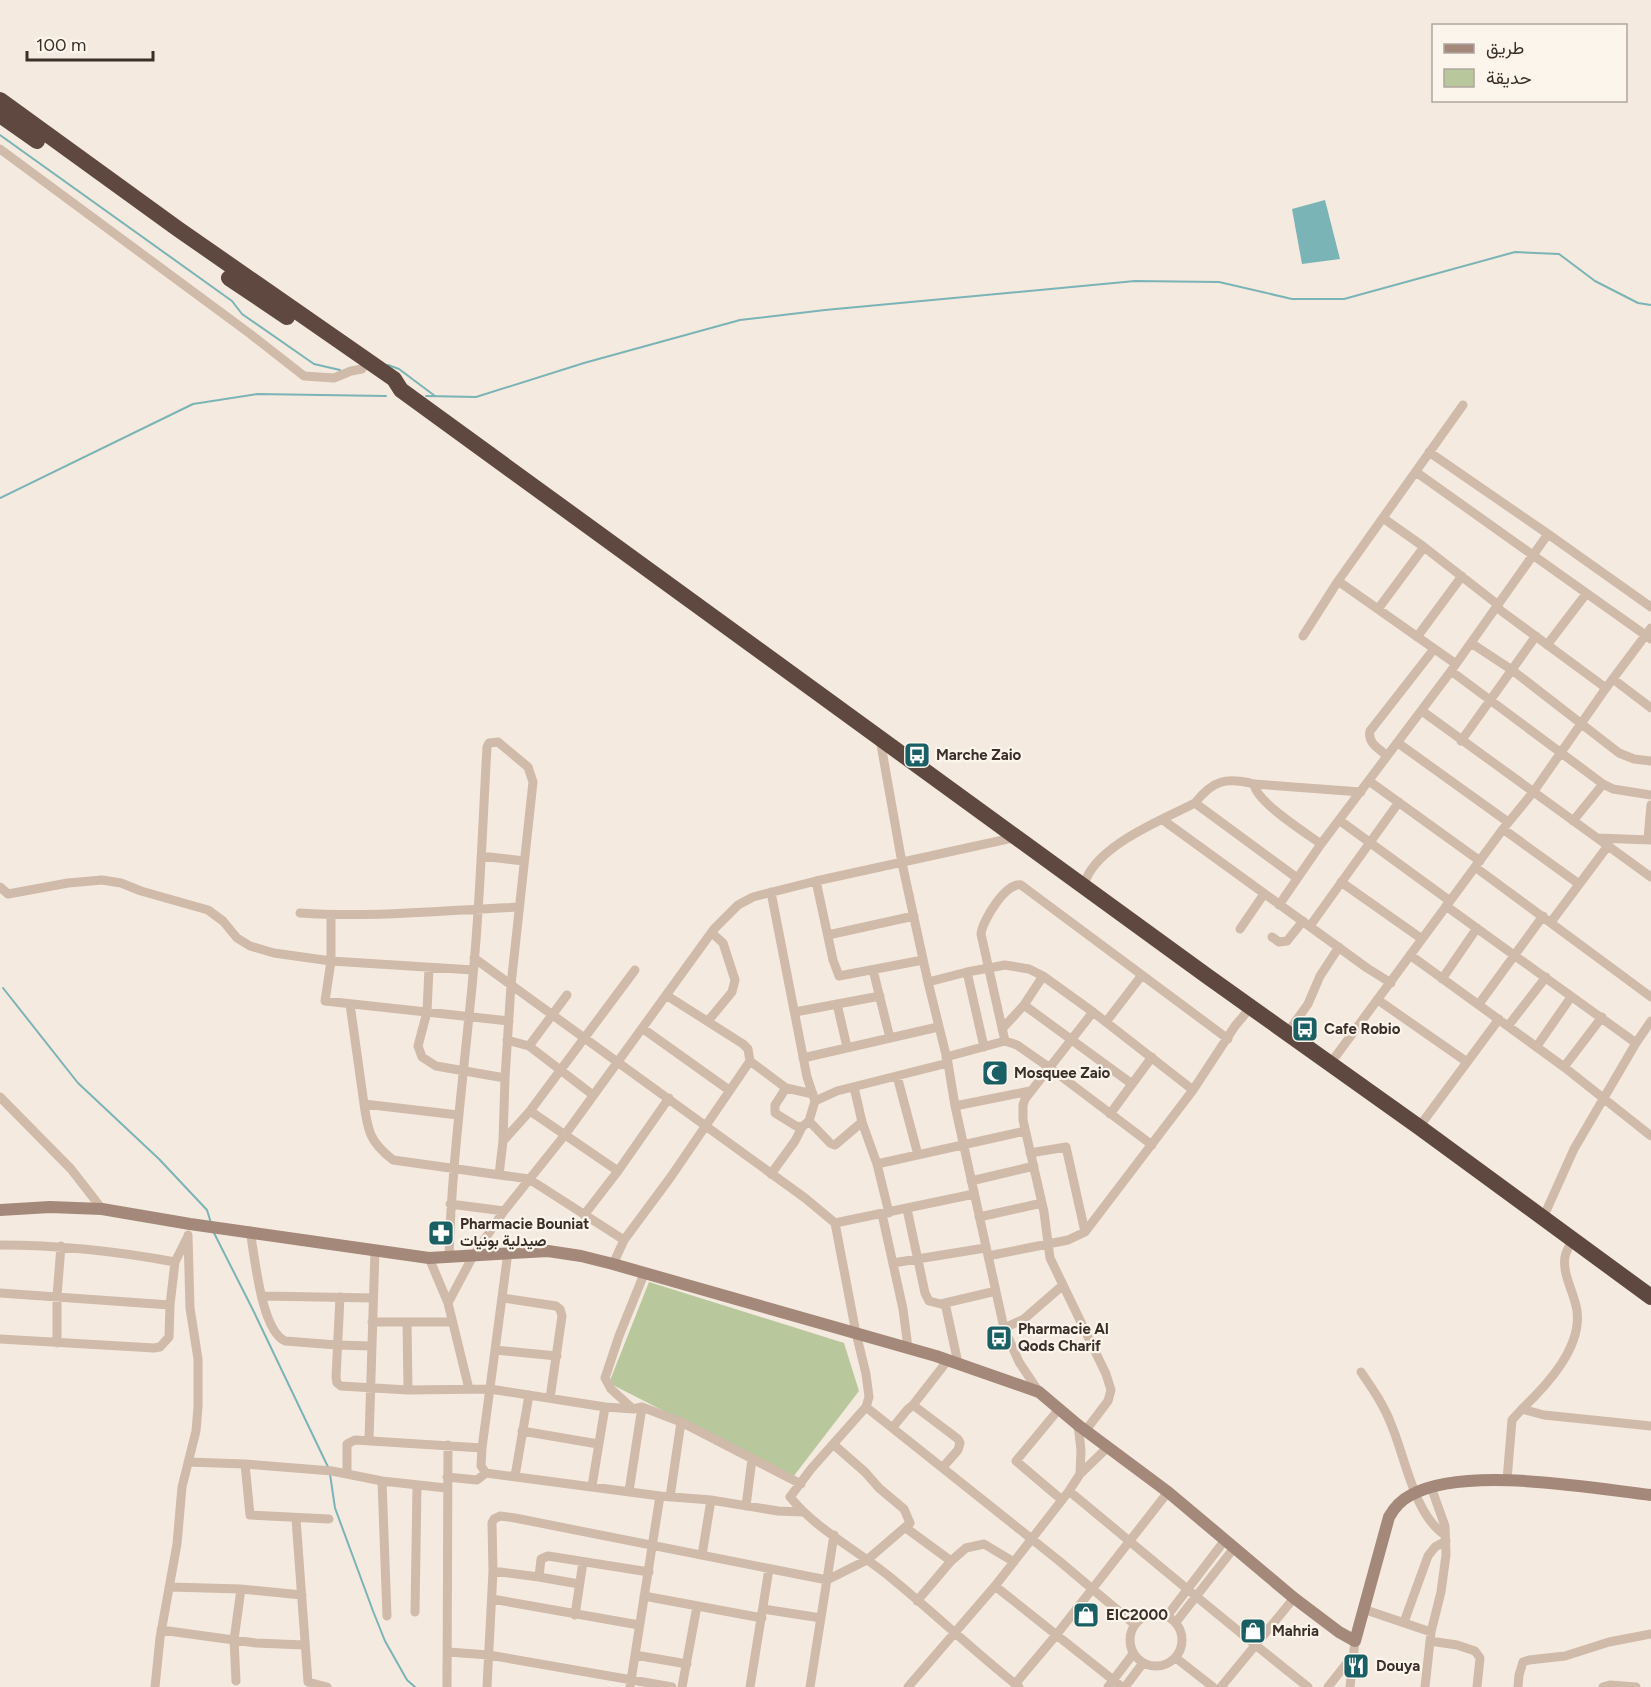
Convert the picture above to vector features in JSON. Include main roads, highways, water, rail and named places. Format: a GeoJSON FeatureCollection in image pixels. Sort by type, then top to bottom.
{"type":"FeatureCollection","features":[{"type":"Feature","properties":{"kind":"highway"},"geometry":{"type":"LineString","coordinates":[[0,100],[178,229],[394,379],[401,390]]}},
{"type":"Feature","properties":{"kind":"highway"},"geometry":{"type":"LineString","coordinates":[[0,115],[200,258],[363,369],[389,386],[401,390],[1419,1127],[1651,1298]]}},
{"type":"Feature","properties":{"kind":"water"},"geometry":{"type":"Polygon","coordinates":[[[1325,200],[1340,259],[1302,264],[1292,209],[1325,200]]]}},
{"type":"Feature","properties":{"kind":"waterway"},"geometry":{"type":"LineString","coordinates":[[0,135],[232,301],[242,314],[314,364],[340,370]]}},
{"type":"Feature","properties":{"kind":"waterway"},"geometry":{"type":"LineString","coordinates":[[426,396],[476,397],[584,363],[740,320],[1135,281],[1219,282],[1292,299],[1344,299],[1515,252],[1559,254],[1595,281],[1638,303],[1651,305]]}},
{"type":"Feature","properties":{"kind":"waterway"},"geometry":{"type":"LineString","coordinates":[[388,365],[399,369],[435,396]]}},
{"type":"Feature","properties":{"kind":"waterway"},"geometry":{"type":"LineString","coordinates":[[0,498],[193,404],[257,394],[386,396]]}},
{"type":"Feature","properties":{"kind":"waterway"},"geometry":{"type":"LineString","coordinates":[[3,988],[78,1083],[159,1159],[207,1210],[211,1223]]}},
{"type":"Feature","properties":{"kind":"waterway"},"geometry":{"type":"LineString","coordinates":[[213,1231],[329,1469]]}},
{"type":"Feature","properties":{"kind":"waterway"},"geometry":{"type":"LineString","coordinates":[[330,1474],[335,1508],[373,1611],[385,1641],[407,1680],[415,1687]]}},
{"type":"Feature","properties":{"kind":"place","name":"Marche Zaio"},"geometry":{"type":"Point","coordinates":[917,755]}},
{"type":"Feature","properties":{"kind":"place","name":"Cafe Robio"},"geometry":{"type":"Point","coordinates":[1305,1029]}},
{"type":"Feature","properties":{"kind":"place","name":"Mosquee Zaio"},"geometry":{"type":"Point","coordinates":[995,1073]}},
{"type":"Feature","properties":{"kind":"place","name":"Pharmacie Bouniat صيدلية بونيات"},"geometry":{"type":"Point","coordinates":[441,1233]}},
{"type":"Feature","properties":{"kind":"place","name":"Pharmacie Al Qods Charif"},"geometry":{"type":"Point","coordinates":[999,1338]}},
{"type":"Feature","properties":{"kind":"place","name":"EIC2000"},"geometry":{"type":"Point","coordinates":[1086,1615]}},
{"type":"Feature","properties":{"kind":"place","name":"Mahria"},"geometry":{"type":"Point","coordinates":[1253,1631]}},
{"type":"Feature","properties":{"kind":"place","name":"Douya"},"geometry":{"type":"Point","coordinates":[1356,1666]}}]}
